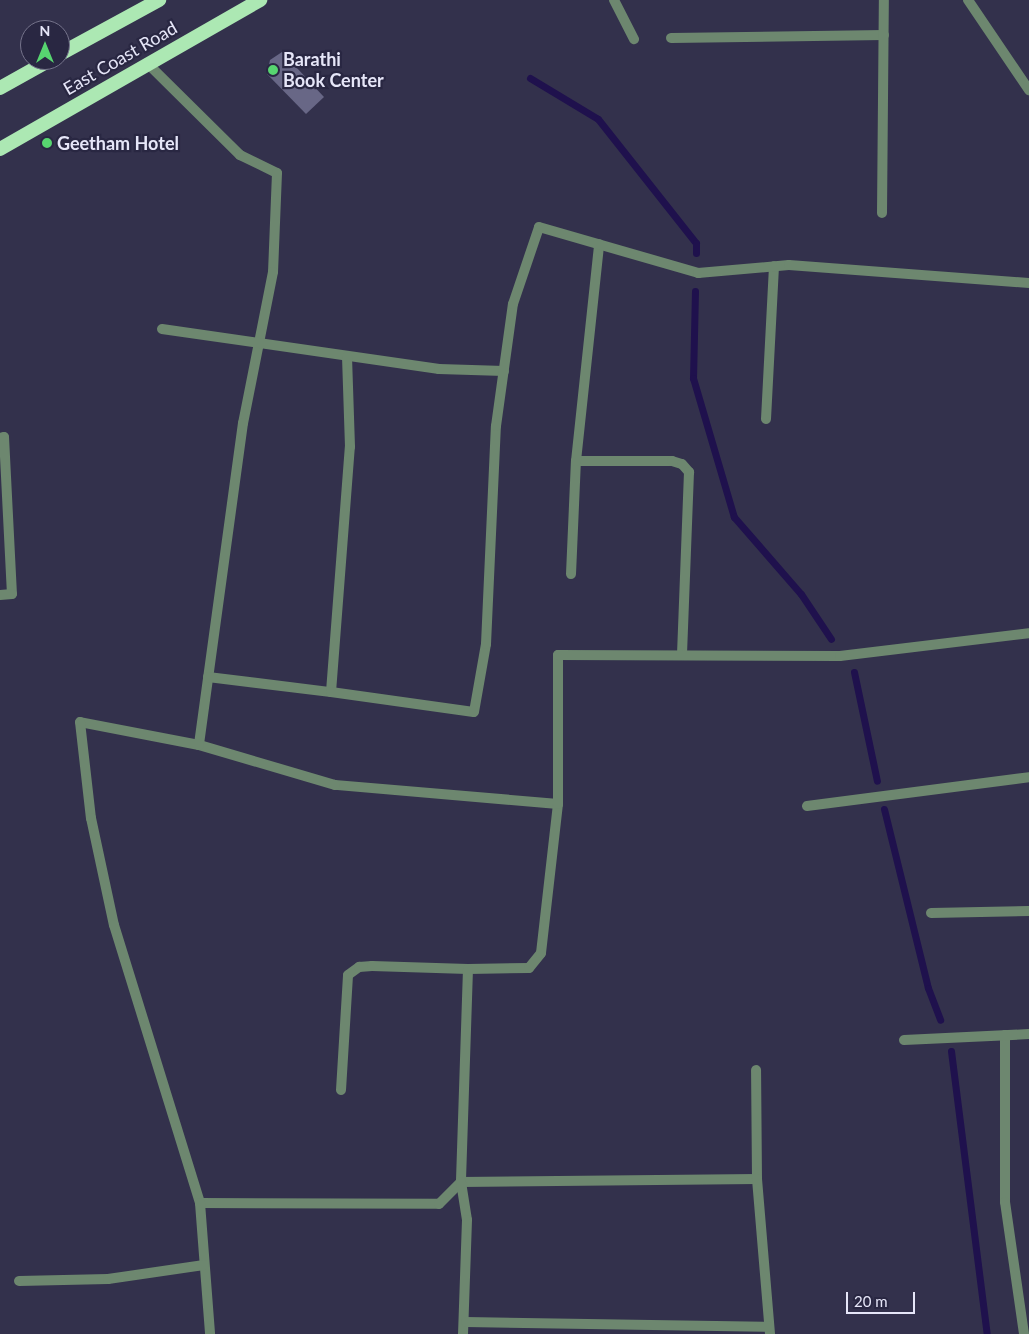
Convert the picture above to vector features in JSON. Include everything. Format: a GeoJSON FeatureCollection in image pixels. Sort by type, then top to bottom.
{"type":"FeatureCollection","features":[{"type":"Feature","properties":{"kind":"highway","name":"East Coast Road"},"geometry":{"type":"LineString","coordinates":[[70,48],[158,0]]}},
{"type":"Feature","properties":{"kind":"highway","name":"East Coast Road"},"geometry":{"type":"LineString","coordinates":[[0,149],[260,0]]}},
{"type":"Feature","properties":{"kind":"highway","name":"East Coast Road"},"geometry":{"type":"LineString","coordinates":[[0,88],[32,70]]}},
{"type":"Feature","properties":{"kind":"street"},"geometry":{"type":"LineString","coordinates":[[614,0],[634,39]]}},
{"type":"Feature","properties":{"kind":"street"},"geometry":{"type":"LineString","coordinates":[[882,213],[884,0]]}},
{"type":"Feature","properties":{"kind":"street"},"geometry":{"type":"LineString","coordinates":[[968,0],[1029,90]]}},
{"type":"Feature","properties":{"kind":"street"},"geometry":{"type":"LineString","coordinates":[[671,38],[884,35]]}},
{"type":"Feature","properties":{"kind":"street"},"geometry":{"type":"LineString","coordinates":[[148,63],[240,155],[277,174],[273,272],[243,423],[199,745]]}},
{"type":"Feature","properties":{"kind":"street"},"geometry":{"type":"LineString","coordinates":[[208,677],[474,712],[486,644],[496,426],[513,304],[539,227],[698,273],[774,266],[1029,283]]}},
{"type":"Feature","properties":{"kind":"street"},"geometry":{"type":"LineString","coordinates":[[571,574],[576,461],[599,244]]}},
{"type":"Feature","properties":{"kind":"street"},"geometry":{"type":"LineString","coordinates":[[766,419],[774,266]]}},
{"type":"Feature","properties":{"kind":"street"},"geometry":{"type":"LineString","coordinates":[[162,329],[258,345],[439,369],[504,371]]}},
{"type":"Feature","properties":{"kind":"street"},"geometry":{"type":"LineString","coordinates":[[331,692],[350,446],[347,357]]}},
{"type":"Feature","properties":{"kind":"street"},"geometry":{"type":"LineString","coordinates":[[0,438],[4,437],[12,594],[0,595]]}},
{"type":"Feature","properties":{"kind":"street"},"geometry":{"type":"LineString","coordinates":[[576,461],[672,461],[682,464],[689,472],[682,655]]}},
{"type":"Feature","properties":{"kind":"street"},"geometry":{"type":"LineString","coordinates":[[341,1090],[348,975],[359,967],[529,968],[537,962],[542,953],[558,804],[558,655],[840,656],[1029,633]]}},
{"type":"Feature","properties":{"kind":"street"},"geometry":{"type":"LineString","coordinates":[[210,1334],[200,1203],[114,925],[91,818],[80,722],[199,745],[335,785],[558,804]]}},
{"type":"Feature","properties":{"kind":"street"},"geometry":{"type":"LineString","coordinates":[[807,806],[1029,777]]}},
{"type":"Feature","properties":{"kind":"street"},"geometry":{"type":"LineString","coordinates":[[931,913],[1029,911]]}},
{"type":"Feature","properties":{"kind":"street"},"geometry":{"type":"LineString","coordinates":[[463,1334],[466,1322],[467,1220],[460,1182],[468,969]]}},
{"type":"Feature","properties":{"kind":"street"},"geometry":{"type":"LineString","coordinates":[[904,1040],[1029,1034]]}},
{"type":"Feature","properties":{"kind":"street"},"geometry":{"type":"LineString","coordinates":[[1005,1035],[1006,1202],[1024,1334]]}},
{"type":"Feature","properties":{"kind":"street"},"geometry":{"type":"LineString","coordinates":[[466,1322],[770,1330],[757,1179],[756,1070]]}},
{"type":"Feature","properties":{"kind":"street"},"geometry":{"type":"LineString","coordinates":[[200,1203],[439,1204],[460,1182],[757,1179]]}},
{"type":"Feature","properties":{"kind":"street"},"geometry":{"type":"LineString","coordinates":[[19,1281],[108,1279],[204,1265]]}},
{"type":"Feature","properties":{"kind":"building"},"geometry":{"type":"Polygon","coordinates":[[[282,52],[324,97],[306,114],[267,74],[270,60],[282,52]]]}},
{"type":"Feature","properties":{"kind":"waterway"},"geometry":{"type":"LineString","coordinates":[[530,78],[598,119],[696,243],[696,253]]}},
{"type":"Feature","properties":{"kind":"waterway"},"geometry":{"type":"LineString","coordinates":[[695,291],[693,378],[734,517],[801,594],[831,639]]}},
{"type":"Feature","properties":{"kind":"waterway"},"geometry":{"type":"LineString","coordinates":[[854,672],[877,781]]}},
{"type":"Feature","properties":{"kind":"waterway"},"geometry":{"type":"LineString","coordinates":[[884,809],[928,988],[940,1020]]}},
{"type":"Feature","properties":{"kind":"waterway"},"geometry":{"type":"LineString","coordinates":[[951,1051],[987,1334]]}},
{"type":"Feature","properties":{"kind":"place","name":"Barathi Book Center"},"geometry":{"type":"Point","coordinates":[273,70]}},
{"type":"Feature","properties":{"kind":"place","name":"Geetham Hotel"},"geometry":{"type":"Point","coordinates":[47,143]}}]}
